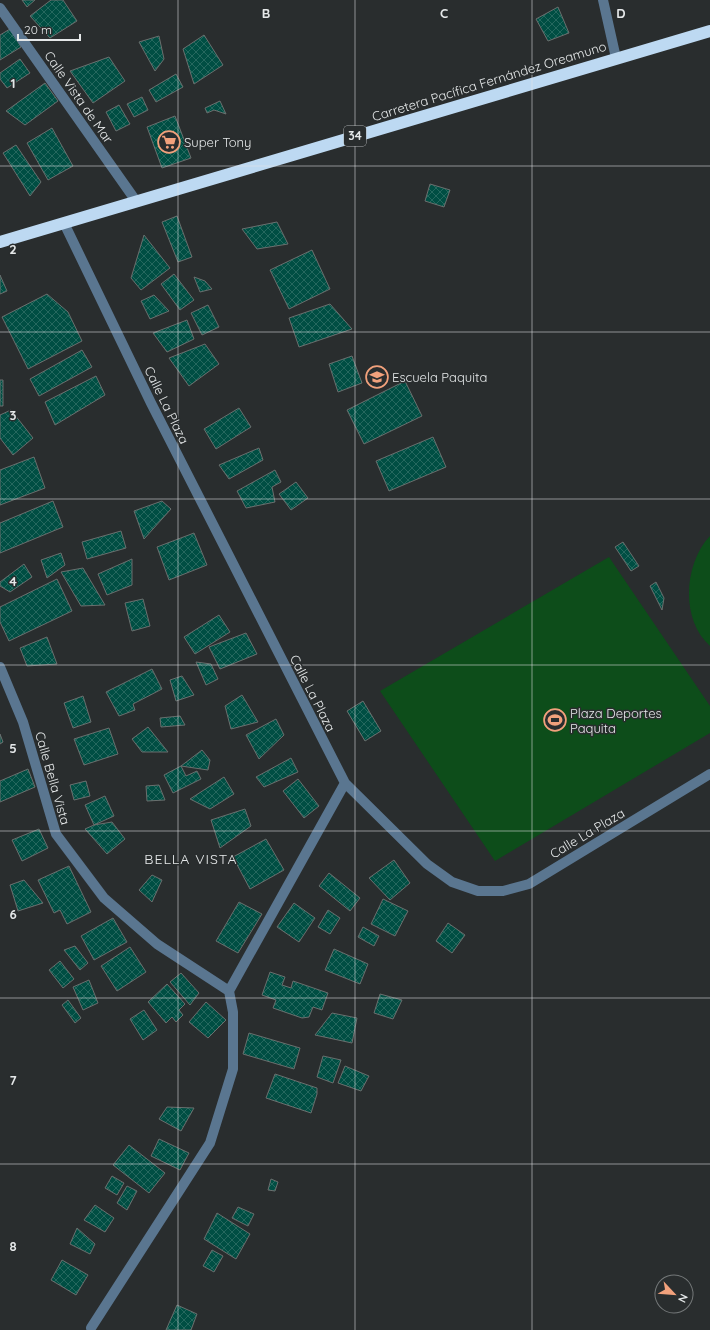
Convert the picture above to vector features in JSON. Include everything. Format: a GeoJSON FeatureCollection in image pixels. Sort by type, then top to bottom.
{"type":"FeatureCollection","features":[{"type":"Feature","properties":{"kind":"highway","name":"Carretera Pacífica Fernández Oreamuno"},"geometry":{"type":"LineString","coordinates":[[0,242],[710,31]]}},
{"type":"Feature","properties":{"kind":"street"},"geometry":{"type":"LineString","coordinates":[[603,0],[616,58]]}},
{"type":"Feature","properties":{"kind":"street","name":"Calle Vista de Mar"},"geometry":{"type":"LineString","coordinates":[[0,8],[136,201]]}},
{"type":"Feature","properties":{"kind":"street","name":"Calle La Plaza"},"geometry":{"type":"LineString","coordinates":[[64,223],[151,403],[345,783],[427,864],[452,882],[478,891],[503,891],[529,884],[710,774]]}},
{"type":"Feature","properties":{"kind":"street","name":"Calle Bella Vista"},"geometry":{"type":"LineString","coordinates":[[0,667],[23,722],[56,834],[104,898],[157,944],[229,990]]}},
{"type":"Feature","properties":{"kind":"street"},"geometry":{"type":"LineString","coordinates":[[90,1328],[210,1143],[233,1069],[233,1012],[229,990],[345,783]]}},
{"type":"Feature","properties":{"kind":"green space"},"geometry":{"type":"Polygon","coordinates":[[[710,536],[710,646],[700,635],[694,622],[690,607],[689,591],[695,561],[701,547],[710,536]]]}},
{"type":"Feature","properties":{"kind":"green space","name":"Plaza Deportes Paquita"},"geometry":{"type":"Polygon","coordinates":[[[609,557],[710,706],[710,733],[495,861],[380,691],[609,557]]]}},
{"type":"Feature","properties":{"kind":"building"},"geometry":{"type":"Polygon","coordinates":[[[22,0],[35,0],[27,7],[22,0]]]}},
{"type":"Feature","properties":{"kind":"building"},"geometry":{"type":"Polygon","coordinates":[[[51,0],[63,0],[77,21],[50,38],[30,16],[51,0]]]}},
{"type":"Feature","properties":{"kind":"building"},"geometry":{"type":"Polygon","coordinates":[[[558,7],[569,33],[548,41],[536,19],[558,7]]]}},
{"type":"Feature","properties":{"kind":"building"},"geometry":{"type":"Polygon","coordinates":[[[10,29],[21,47],[0,60],[0,35],[10,29]]]}},
{"type":"Feature","properties":{"kind":"building"},"geometry":{"type":"Polygon","coordinates":[[[204,35],[223,65],[194,84],[183,49],[204,35]]]}},
{"type":"Feature","properties":{"kind":"building"},"geometry":{"type":"Polygon","coordinates":[[[159,36],[164,59],[155,71],[139,42],[159,36]]]}},
{"type":"Feature","properties":{"kind":"building"},"geometry":{"type":"Polygon","coordinates":[[[109,57],[125,81],[93,103],[70,71],[109,57]]]}},
{"type":"Feature","properties":{"kind":"building"},"geometry":{"type":"Polygon","coordinates":[[[20,59],[30,73],[7,88],[0,79],[0,73],[20,59]]]}},
{"type":"Feature","properties":{"kind":"building"},"geometry":{"type":"Polygon","coordinates":[[[176,74],[183,87],[156,102],[149,90],[176,74]]]}},
{"type":"Feature","properties":{"kind":"building"},"geometry":{"type":"Polygon","coordinates":[[[45,83],[58,101],[25,125],[6,111],[45,83]]]}},
{"type":"Feature","properties":{"kind":"building"},"geometry":{"type":"Polygon","coordinates":[[[142,97],[148,110],[134,117],[127,104],[142,97]]]}},
{"type":"Feature","properties":{"kind":"building"},"geometry":{"type":"Polygon","coordinates":[[[220,101],[226,114],[214,110],[207,113],[205,108],[220,101]]]}},
{"type":"Feature","properties":{"kind":"building"},"geometry":{"type":"Polygon","coordinates":[[[119,105],[130,124],[116,131],[106,112],[119,105]]]}},
{"type":"Feature","properties":{"kind":"building","name":"Super Tony"},"geometry":{"type":"Polygon","coordinates":[[[175,116],[191,158],[162,168],[147,127],[175,116]]]}},
{"type":"Feature","properties":{"kind":"building"},"geometry":{"type":"Polygon","coordinates":[[[52,128],[73,166],[48,180],[27,143],[52,128]]]}},
{"type":"Feature","properties":{"kind":"building"},"geometry":{"type":"Polygon","coordinates":[[[16,145],[41,182],[30,196],[3,153],[16,145]]]}},
{"type":"Feature","properties":{"kind":"building"},"geometry":{"type":"Polygon","coordinates":[[[430,184],[450,190],[444,207],[425,201],[430,184]]]}},
{"type":"Feature","properties":{"kind":"building"},"geometry":{"type":"Polygon","coordinates":[[[177,216],[192,257],[178,262],[162,222],[177,216]]]}},
{"type":"Feature","properties":{"kind":"building"},"geometry":{"type":"Polygon","coordinates":[[[277,222],[288,244],[257,249],[242,229],[277,222]]]}},
{"type":"Feature","properties":{"kind":"building"},"geometry":{"type":"Polygon","coordinates":[[[144,235],[170,268],[141,290],[131,278],[144,235]]]}},
{"type":"Feature","properties":{"kind":"building"},"geometry":{"type":"Polygon","coordinates":[[[312,250],[330,289],[289,309],[270,270],[312,250]]]}},
{"type":"Feature","properties":{"kind":"building"},"geometry":{"type":"Polygon","coordinates":[[[174,274],[194,300],[180,310],[161,284],[174,274]]]}},
{"type":"Feature","properties":{"kind":"building"},"geometry":{"type":"Polygon","coordinates":[[[0,275],[7,291],[0,294],[0,275]]]}},
{"type":"Feature","properties":{"kind":"building"},"geometry":{"type":"Polygon","coordinates":[[[194,277],[205,281],[212,289],[200,292],[194,277]]]}},
{"type":"Feature","properties":{"kind":"building"},"geometry":{"type":"Polygon","coordinates":[[[47,294],[68,312],[82,341],[28,369],[2,317],[47,294]]]}},
{"type":"Feature","properties":{"kind":"building"},"geometry":{"type":"Polygon","coordinates":[[[154,295],[169,311],[150,319],[141,301],[154,295]]]}},
{"type":"Feature","properties":{"kind":"building"},"geometry":{"type":"Polygon","coordinates":[[[330,304],[352,329],[299,347],[289,318],[330,304]]]}},
{"type":"Feature","properties":{"kind":"building"},"geometry":{"type":"Polygon","coordinates":[[[208,305],[219,327],[202,335],[191,313],[208,305]]]}},
{"type":"Feature","properties":{"kind":"building"},"geometry":{"type":"Polygon","coordinates":[[[187,320],[194,339],[167,352],[153,333],[187,320]]]}},
{"type":"Feature","properties":{"kind":"building"},"geometry":{"type":"Polygon","coordinates":[[[205,344],[219,364],[189,386],[169,358],[205,344]]]}},
{"type":"Feature","properties":{"kind":"building"},"geometry":{"type":"Polygon","coordinates":[[[82,350],[92,367],[39,396],[30,379],[82,350]]]}},
{"type":"Feature","properties":{"kind":"building"},"geometry":{"type":"Polygon","coordinates":[[[352,356],[362,383],[338,392],[329,364],[352,356]]]}},
{"type":"Feature","properties":{"kind":"building"},"geometry":{"type":"Polygon","coordinates":[[[96,376],[105,395],[55,425],[45,402],[96,376]]]}},
{"type":"Feature","properties":{"kind":"building"},"geometry":{"type":"Polygon","coordinates":[[[0,380],[3,380],[3,406],[0,406],[0,380]]]}},
{"type":"Feature","properties":{"kind":"building"},"geometry":{"type":"Polygon","coordinates":[[[405,381],[422,416],[364,444],[347,410],[405,381]]]}},
{"type":"Feature","properties":{"kind":"building"},"geometry":{"type":"Polygon","coordinates":[[[239,408],[251,427],[216,449],[204,429],[239,408]]]}},
{"type":"Feature","properties":{"kind":"building"},"geometry":{"type":"Polygon","coordinates":[[[11,410],[33,438],[13,455],[0,438],[0,415],[11,410]]]}},
{"type":"Feature","properties":{"kind":"building"},"geometry":{"type":"Polygon","coordinates":[[[433,437],[446,467],[389,491],[376,461],[433,437]]]}},
{"type":"Feature","properties":{"kind":"building"},"geometry":{"type":"Polygon","coordinates":[[[259,448],[263,460],[229,479],[219,465],[259,448]]]}},
{"type":"Feature","properties":{"kind":"building"},"geometry":{"type":"Polygon","coordinates":[[[34,457],[45,488],[0,505],[0,470],[34,457]]]}},
{"type":"Feature","properties":{"kind":"building"},"geometry":{"type":"Polygon","coordinates":[[[275,470],[281,482],[272,487],[275,502],[246,508],[237,491],[275,470]]]}},
{"type":"Feature","properties":{"kind":"building"},"geometry":{"type":"Polygon","coordinates":[[[296,482],[308,498],[291,510],[279,494],[296,482]]]}},
{"type":"Feature","properties":{"kind":"building"},"geometry":{"type":"Polygon","coordinates":[[[53,501],[63,527],[0,553],[0,523],[53,501]]]}},
{"type":"Feature","properties":{"kind":"building"},"geometry":{"type":"Polygon","coordinates":[[[162,501],[171,509],[144,539],[134,511],[162,501]]]}},
{"type":"Feature","properties":{"kind":"building"},"geometry":{"type":"Polygon","coordinates":[[[121,531],[126,548],[87,559],[82,542],[121,531]]]}},
{"type":"Feature","properties":{"kind":"building"},"geometry":{"type":"Polygon","coordinates":[[[194,533],[207,565],[169,580],[157,547],[194,533]]]}},
{"type":"Feature","properties":{"kind":"building"},"geometry":{"type":"Polygon","coordinates":[[[623,542],[639,566],[631,571],[615,547],[623,542]]]}},
{"type":"Feature","properties":{"kind":"building"},"geometry":{"type":"Polygon","coordinates":[[[61,553],[65,565],[47,578],[41,560],[61,553]]]}},
{"type":"Feature","properties":{"kind":"building"},"geometry":{"type":"Polygon","coordinates":[[[132,559],[132,585],[107,595],[98,574],[132,559]]]}},
{"type":"Feature","properties":{"kind":"building"},"geometry":{"type":"Polygon","coordinates":[[[24,564],[32,577],[10,592],[0,586],[0,582],[24,564]]]}},
{"type":"Feature","properties":{"kind":"building"},"geometry":{"type":"Polygon","coordinates":[[[83,568],[105,605],[81,606],[61,572],[83,568]]]}},
{"type":"Feature","properties":{"kind":"building"},"geometry":{"type":"Polygon","coordinates":[[[57,579],[72,611],[9,641],[0,622],[0,607],[57,579]]]}},
{"type":"Feature","properties":{"kind":"building"},"geometry":{"type":"Polygon","coordinates":[[[656,582],[664,598],[662,610],[650,586],[656,582]]]}},
{"type":"Feature","properties":{"kind":"building"},"geometry":{"type":"Polygon","coordinates":[[[143,599],[150,626],[132,631],[125,603],[143,599]]]}},
{"type":"Feature","properties":{"kind":"building"},"geometry":{"type":"Polygon","coordinates":[[[219,615],[230,632],[195,654],[184,637],[219,615]]]}},
{"type":"Feature","properties":{"kind":"building"},"geometry":{"type":"Polygon","coordinates":[[[246,633],[257,654],[220,669],[209,647],[246,633]]]}},
{"type":"Feature","properties":{"kind":"building"},"geometry":{"type":"Polygon","coordinates":[[[47,637],[57,664],[27,666],[20,648],[47,637]]]}},
{"type":"Feature","properties":{"kind":"building"},"geometry":{"type":"Polygon","coordinates":[[[196,662],[211,664],[218,679],[206,685],[196,662]]]}},
{"type":"Feature","properties":{"kind":"building"},"geometry":{"type":"Polygon","coordinates":[[[152,669],[162,689],[133,704],[135,710],[119,716],[106,692],[152,669]]]}},
{"type":"Feature","properties":{"kind":"building"},"geometry":{"type":"Polygon","coordinates":[[[182,676],[194,695],[176,701],[170,680],[182,676]]]}},
{"type":"Feature","properties":{"kind":"building"},"geometry":{"type":"Polygon","coordinates":[[[242,695],[258,722],[231,729],[225,706],[242,695]]]}},
{"type":"Feature","properties":{"kind":"building"},"geometry":{"type":"Polygon","coordinates":[[[83,696],[91,722],[73,728],[64,703],[83,696]]]}},
{"type":"Feature","properties":{"kind":"building"},"geometry":{"type":"Polygon","coordinates":[[[363,701],[381,731],[365,741],[347,711],[363,701]]]}},
{"type":"Feature","properties":{"kind":"building"},"geometry":{"type":"Polygon","coordinates":[[[180,716],[185,725],[161,727],[160,718],[180,716]]]}},
{"type":"Feature","properties":{"kind":"building"},"geometry":{"type":"Polygon","coordinates":[[[276,719],[284,735],[259,759],[246,735],[276,719]]]}},
{"type":"Feature","properties":{"kind":"building"},"geometry":{"type":"Polygon","coordinates":[[[148,727],[168,752],[142,752],[132,739],[148,727]]]}},
{"type":"Feature","properties":{"kind":"building"},"geometry":{"type":"Polygon","coordinates":[[[109,728],[118,754],[84,765],[74,739],[109,728]]]}},
{"type":"Feature","properties":{"kind":"building"},"geometry":{"type":"Polygon","coordinates":[[[0,734],[3,742],[0,744],[0,734]]]}},
{"type":"Feature","properties":{"kind":"building"},"geometry":{"type":"Polygon","coordinates":[[[202,750],[210,760],[208,770],[181,766],[202,750]]]}},
{"type":"Feature","properties":{"kind":"building"},"geometry":{"type":"Polygon","coordinates":[[[291,758],[298,772],[264,787],[256,777],[291,758]]]}},
{"type":"Feature","properties":{"kind":"building"},"geometry":{"type":"Polygon","coordinates":[[[181,766],[186,776],[197,771],[201,779],[173,793],[164,775],[181,766]]]}},
{"type":"Feature","properties":{"kind":"building"},"geometry":{"type":"Polygon","coordinates":[[[28,769],[35,787],[0,802],[0,781],[28,769]]]}},
{"type":"Feature","properties":{"kind":"building"},"geometry":{"type":"Polygon","coordinates":[[[224,777],[234,794],[210,809],[190,799],[224,777]]]}},
{"type":"Feature","properties":{"kind":"building"},"geometry":{"type":"Polygon","coordinates":[[[298,779],[319,806],[304,818],[283,791],[298,779]]]}},
{"type":"Feature","properties":{"kind":"building"},"geometry":{"type":"Polygon","coordinates":[[[86,781],[90,796],[74,800],[70,785],[86,781]]]}},
{"type":"Feature","properties":{"kind":"building"},"geometry":{"type":"Polygon","coordinates":[[[159,785],[165,800],[147,801],[146,786],[159,785]]]}},
{"type":"Feature","properties":{"kind":"building"},"geometry":{"type":"Polygon","coordinates":[[[105,796],[114,816],[94,825],[85,805],[105,796]]]}},
{"type":"Feature","properties":{"kind":"building"},"geometry":{"type":"Polygon","coordinates":[[[245,809],[251,826],[220,848],[211,820],[245,809]]]}},
{"type":"Feature","properties":{"kind":"building"},"geometry":{"type":"Polygon","coordinates":[[[112,822],[125,839],[107,854],[85,829],[94,825],[112,822]]]}},
{"type":"Feature","properties":{"kind":"building"},"geometry":{"type":"Polygon","coordinates":[[[39,829],[48,848],[22,861],[12,840],[39,829]]]}},
{"type":"Feature","properties":{"kind":"building"},"geometry":{"type":"Polygon","coordinates":[[[266,839],[284,870],[250,889],[233,857],[266,839]]]}},
{"type":"Feature","properties":{"kind":"building"},"geometry":{"type":"Polygon","coordinates":[[[394,860],[410,883],[390,900],[369,878],[394,860]]]}},
{"type":"Feature","properties":{"kind":"building"},"geometry":{"type":"Polygon","coordinates":[[[69,866],[91,912],[67,924],[60,910],[54,913],[38,880],[69,866]]]}},
{"type":"Feature","properties":{"kind":"building"},"geometry":{"type":"Polygon","coordinates":[[[329,873],[360,898],[350,911],[319,886],[329,873]]]}},
{"type":"Feature","properties":{"kind":"building"},"geometry":{"type":"Polygon","coordinates":[[[152,875],[162,880],[152,902],[139,890],[152,875]]]}},
{"type":"Feature","properties":{"kind":"building"},"geometry":{"type":"Polygon","coordinates":[[[24,880],[43,903],[18,911],[10,885],[24,880]]]}},
{"type":"Feature","properties":{"kind":"building"},"geometry":{"type":"Polygon","coordinates":[[[383,899],[408,911],[395,936],[371,924],[383,899]]]}},
{"type":"Feature","properties":{"kind":"building"},"geometry":{"type":"Polygon","coordinates":[[[239,902],[262,914],[238,953],[216,941],[239,902]]]}},
{"type":"Feature","properties":{"kind":"building"},"geometry":{"type":"Polygon","coordinates":[[[294,903],[315,918],[299,942],[277,927],[294,903]]]}},
{"type":"Feature","properties":{"kind":"building"},"geometry":{"type":"Polygon","coordinates":[[[328,910],[340,918],[330,934],[318,927],[328,910]]]}},
{"type":"Feature","properties":{"kind":"building"},"geometry":{"type":"Polygon","coordinates":[[[113,918],[127,942],[94,960],[81,936],[113,918]]]}},
{"type":"Feature","properties":{"kind":"building"},"geometry":{"type":"Polygon","coordinates":[[[448,923],[465,935],[452,953],[436,941],[448,923]]]}},
{"type":"Feature","properties":{"kind":"building"},"geometry":{"type":"Polygon","coordinates":[[[363,927],[379,936],[374,946],[358,937],[363,927]]]}},
{"type":"Feature","properties":{"kind":"building"},"geometry":{"type":"Polygon","coordinates":[[[75,946],[88,963],[80,970],[64,950],[75,946]]]}},
{"type":"Feature","properties":{"kind":"building"},"geometry":{"type":"Polygon","coordinates":[[[130,947],[146,972],[117,991],[101,966],[130,947]]]}},
{"type":"Feature","properties":{"kind":"building"},"geometry":{"type":"Polygon","coordinates":[[[334,949],[368,964],[360,984],[325,970],[334,949]]]}},
{"type":"Feature","properties":{"kind":"building"},"geometry":{"type":"Polygon","coordinates":[[[60,961],[74,979],[63,988],[49,970],[60,961]]]}},
{"type":"Feature","properties":{"kind":"building"},"geometry":{"type":"Polygon","coordinates":[[[270,972],[285,977],[282,985],[291,988],[293,981],[328,993],[322,1010],[313,1007],[309,1017],[302,1018],[273,1008],[276,1000],[262,995],[270,972]]]}},
{"type":"Feature","properties":{"kind":"building"},"geometry":{"type":"Polygon","coordinates":[[[181,973],[199,993],[190,1005],[170,982],[181,973]]]}},
{"type":"Feature","properties":{"kind":"building"},"geometry":{"type":"Polygon","coordinates":[[[89,980],[98,1003],[83,1010],[73,987],[89,980]]]}},
{"type":"Feature","properties":{"kind":"building"},"geometry":{"type":"Polygon","coordinates":[[[167,984],[185,1004],[179,1010],[183,1015],[176,1022],[172,1017],[166,1023],[148,1002],[167,984]]]}},
{"type":"Feature","properties":{"kind":"building"},"geometry":{"type":"Polygon","coordinates":[[[380,994],[402,1000],[393,1019],[374,1013],[380,994]]]}},
{"type":"Feature","properties":{"kind":"building"},"geometry":{"type":"Polygon","coordinates":[[[68,1000],[81,1018],[75,1023],[62,1005],[68,1000]]]}},
{"type":"Feature","properties":{"kind":"building"},"geometry":{"type":"Polygon","coordinates":[[[206,1002],[226,1020],[208,1038],[189,1022],[206,1002]]]}},
{"type":"Feature","properties":{"kind":"building"},"geometry":{"type":"Polygon","coordinates":[[[144,1010],[157,1030],[143,1040],[130,1019],[144,1010]]]}},
{"type":"Feature","properties":{"kind":"building"},"geometry":{"type":"Polygon","coordinates":[[[332,1013],[357,1018],[352,1043],[315,1035],[332,1013]]]}},
{"type":"Feature","properties":{"kind":"building"},"geometry":{"type":"Polygon","coordinates":[[[249,1033],[300,1048],[294,1069],[243,1054],[249,1033]]]}},
{"type":"Feature","properties":{"kind":"building"},"geometry":{"type":"Polygon","coordinates":[[[323,1056],[341,1060],[333,1083],[317,1077],[323,1056]]]}},
{"type":"Feature","properties":{"kind":"building"},"geometry":{"type":"Polygon","coordinates":[[[345,1066],[369,1076],[361,1091],[338,1083],[345,1066]]]}},
{"type":"Feature","properties":{"kind":"building"},"geometry":{"type":"Polygon","coordinates":[[[275,1074],[317,1088],[317,1094],[311,1113],[266,1098],[275,1074]]]}},
{"type":"Feature","properties":{"kind":"building"},"geometry":{"type":"Polygon","coordinates":[[[167,1107],[194,1108],[181,1131],[159,1119],[167,1107]]]}},
{"type":"Feature","properties":{"kind":"building"},"geometry":{"type":"Polygon","coordinates":[[[159,1139],[189,1153],[180,1170],[151,1156],[159,1139]]]}},
{"type":"Feature","properties":{"kind":"building"},"geometry":{"type":"Polygon","coordinates":[[[129,1145],[165,1173],[149,1193],[113,1165],[129,1145]]]}},
{"type":"Feature","properties":{"kind":"building"},"geometry":{"type":"Polygon","coordinates":[[[112,1176],[124,1183],[117,1195],[105,1188],[112,1176]]]}},
{"type":"Feature","properties":{"kind":"building"},"geometry":{"type":"Polygon","coordinates":[[[271,1179],[278,1182],[275,1191],[268,1190],[271,1179]]]}},
{"type":"Feature","properties":{"kind":"building"},"geometry":{"type":"Polygon","coordinates":[[[127,1186],[137,1191],[127,1210],[117,1203],[127,1186]]]}},
{"type":"Feature","properties":{"kind":"building"},"geometry":{"type":"Polygon","coordinates":[[[95,1205],[114,1218],[105,1232],[84,1220],[95,1205]]]}},
{"type":"Feature","properties":{"kind":"building"},"geometry":{"type":"Polygon","coordinates":[[[238,1207],[254,1214],[248,1226],[232,1218],[238,1207]]]}},
{"type":"Feature","properties":{"kind":"building"},"geometry":{"type":"Polygon","coordinates":[[[217,1213],[250,1234],[236,1259],[204,1239],[217,1213]]]}},
{"type":"Feature","properties":{"kind":"building"},"geometry":{"type":"Polygon","coordinates":[[[77,1228],[95,1244],[90,1254],[70,1244],[77,1228]]]}},
{"type":"Feature","properties":{"kind":"building"},"geometry":{"type":"Polygon","coordinates":[[[212,1250],[223,1256],[214,1272],[203,1266],[212,1250]]]}},
{"type":"Feature","properties":{"kind":"building"},"geometry":{"type":"Polygon","coordinates":[[[62,1260],[88,1275],[76,1295],[51,1280],[62,1260]]]}},
{"type":"Feature","properties":{"kind":"building"},"geometry":{"type":"Polygon","coordinates":[[[177,1305],[197,1314],[191,1330],[166,1330],[177,1305]]]}},
{"type":"Feature","properties":{"kind":"place","name":"Super Tony"},"geometry":{"type":"Point","coordinates":[169,142]}},
{"type":"Feature","properties":{"kind":"place","name":"Escuela Paquita"},"geometry":{"type":"Point","coordinates":[377,377]}},
{"type":"Feature","properties":{"kind":"place","name":"Plaza Deportes Paquita"},"geometry":{"type":"Point","coordinates":[555,720]}},
{"type":"Feature","properties":{"kind":"district","name":"BELLA VISTA"},"geometry":{"type":"Point","coordinates":[191,859]}}]}
